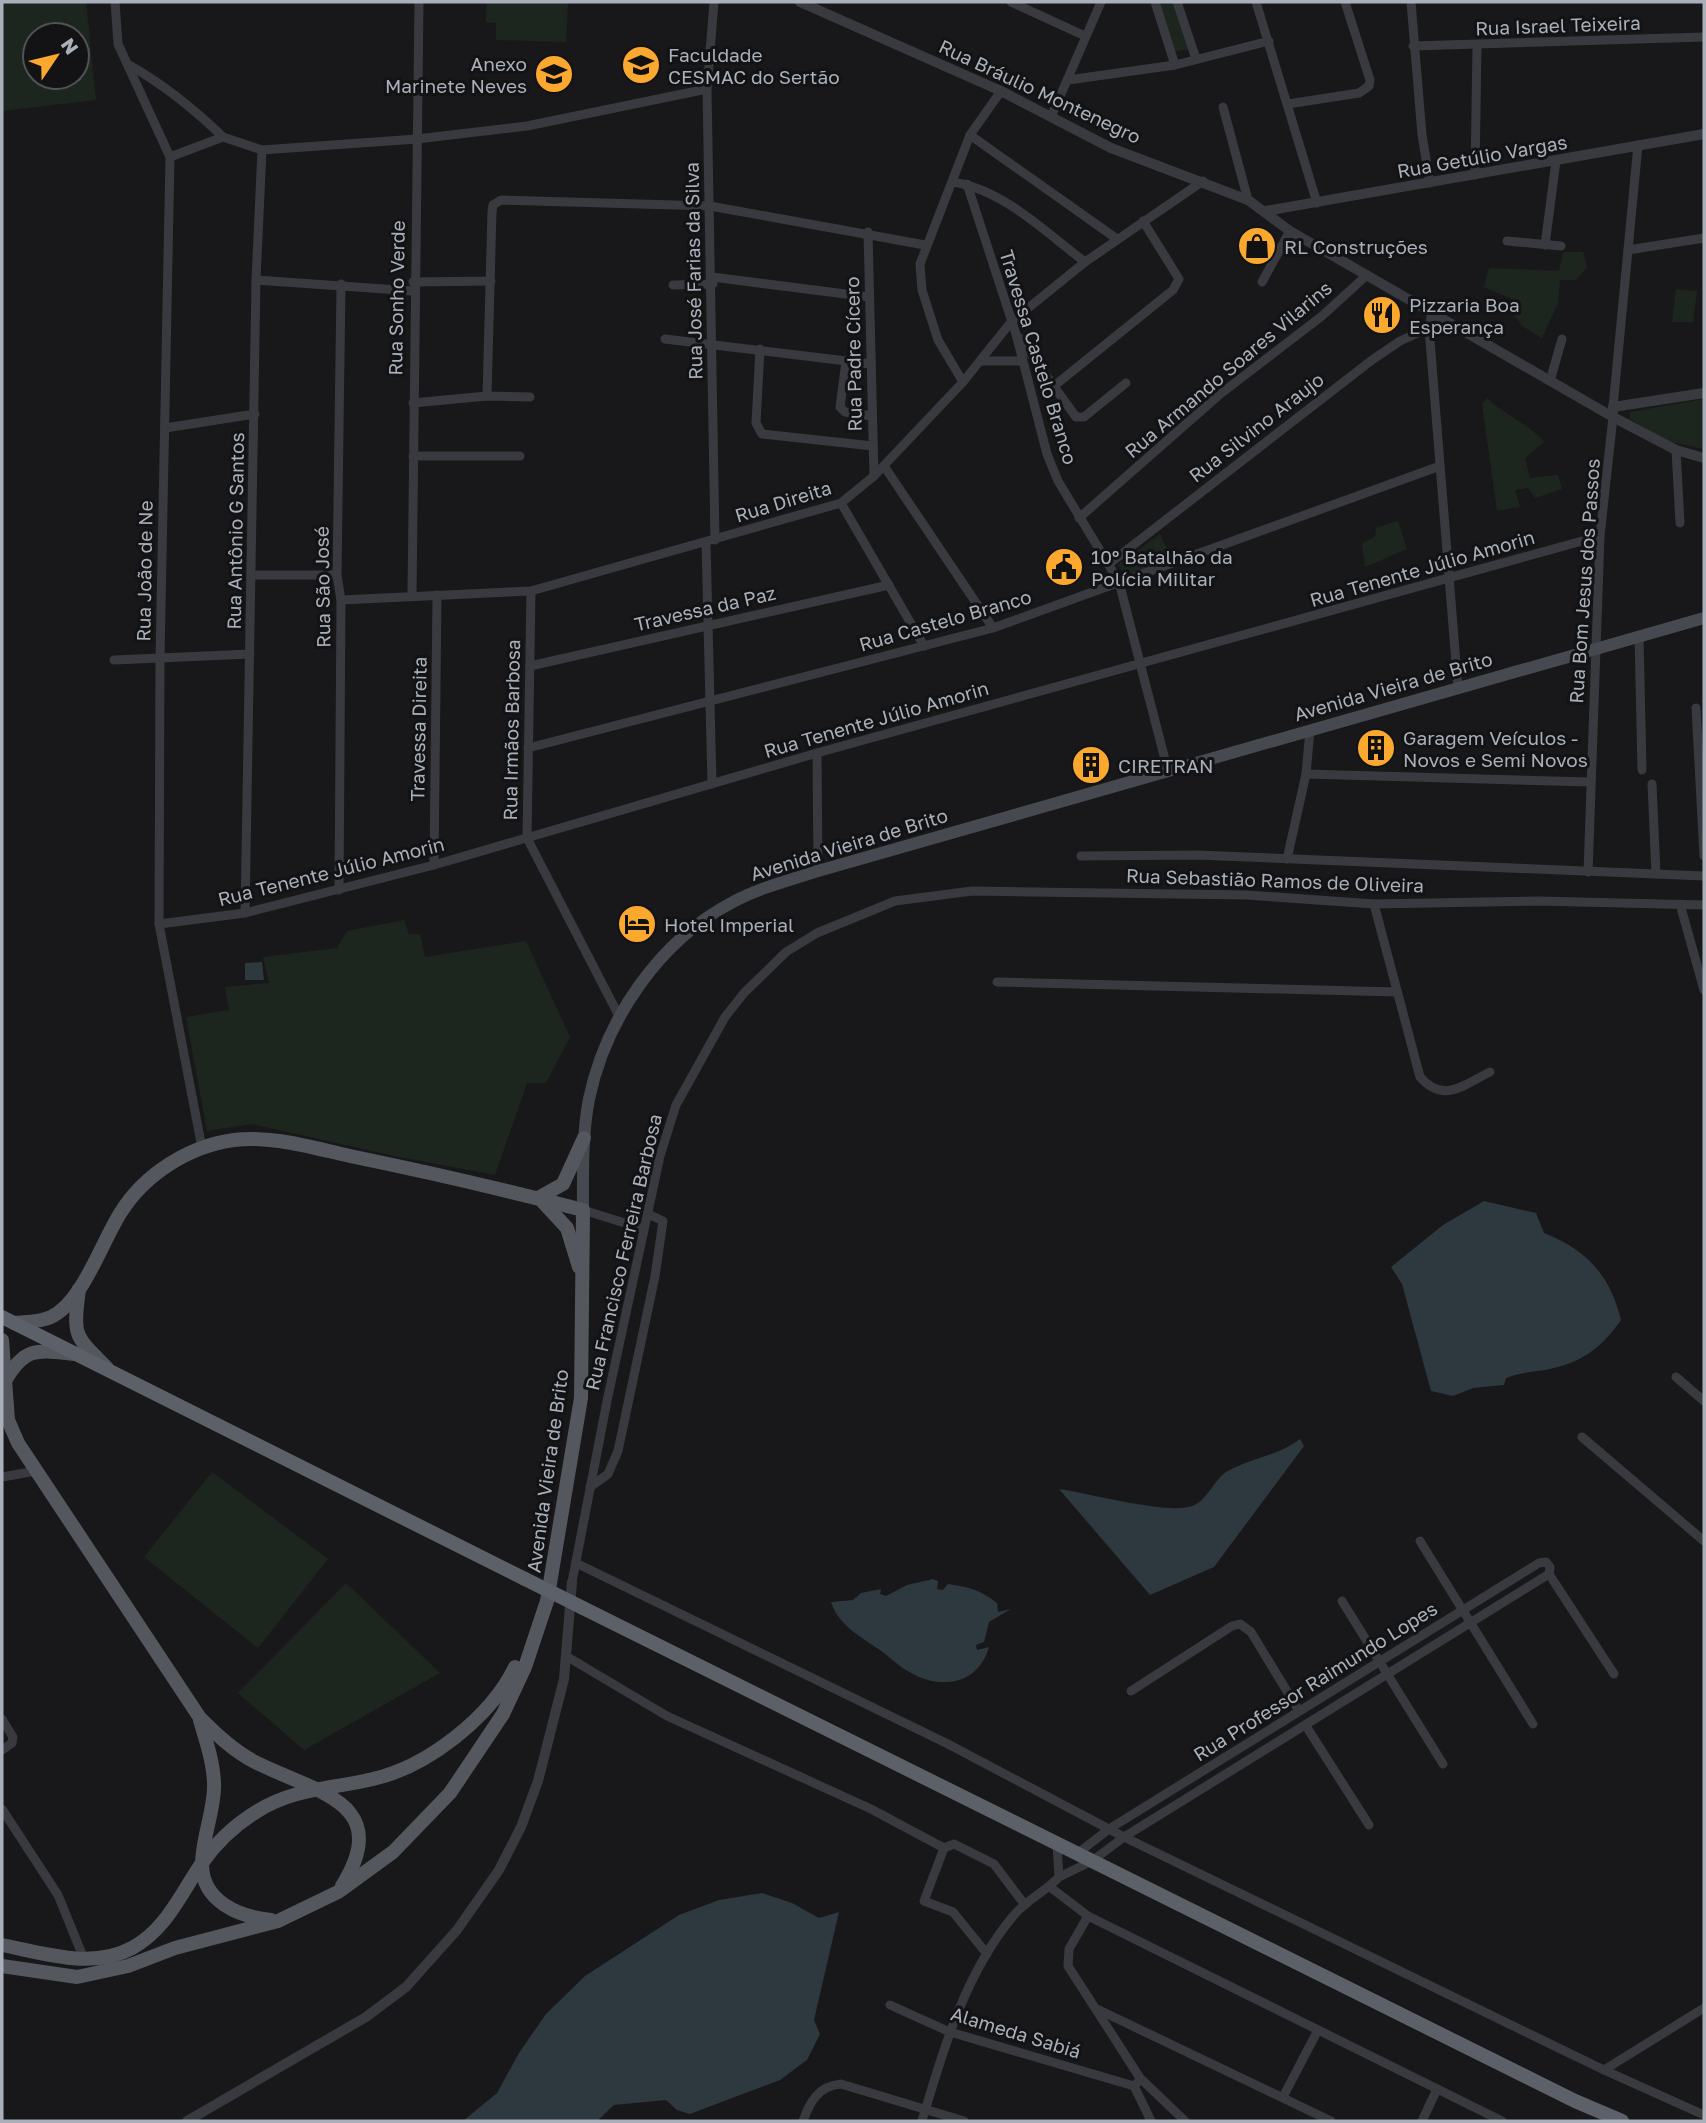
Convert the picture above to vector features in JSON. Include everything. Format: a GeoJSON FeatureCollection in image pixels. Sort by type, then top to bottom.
{"type":"FeatureCollection","features":[{"type":"Feature","properties":{"kind":"highway"},"geometry":{"type":"LineString","coordinates":[[8,1320],[1575,2101],[1622,2121]]}},
{"type":"Feature","properties":{"kind":"main road","name":"Avenida Vieira de Brito"},"geometry":{"type":"LineString","coordinates":[[547,1601],[581,1398],[584,1138],[589,1097],[600,1058],[619,1016],[652,968],[700,923],[748,895],[818,871],[1704,618]]}},
{"type":"Feature","properties":{"kind":"main road"},"geometry":{"type":"LineString","coordinates":[[538,1198],[563,1184],[584,1138]]}},
{"type":"Feature","properties":{"kind":"main road"},"geometry":{"type":"LineString","coordinates":[[8,1320],[50,1318],[65,1307],[79,1288],[122,1210],[145,1181],[176,1160],[202,1148],[234,1140],[281,1142],[583,1210]]}},
{"type":"Feature","properties":{"kind":"main road"},"geometry":{"type":"LineString","coordinates":[[538,1198],[561,1218],[567,1228],[583,1281]]}},
{"type":"Feature","properties":{"kind":"main road"},"geometry":{"type":"LineString","coordinates":[[79,1288],[74,1325],[77,1336],[110,1372]]}},
{"type":"Feature","properties":{"kind":"main road"},"geometry":{"type":"LineString","coordinates":[[2,1340],[8,1420],[36,1471],[200,1718],[222,1740],[253,1761],[316,1788],[349,1808],[356,1821],[358,1854],[338,1892]]}},
{"type":"Feature","properties":{"kind":"main road"},"geometry":{"type":"LineString","coordinates":[[4,1382],[20,1359],[30,1353],[75,1354]]}},
{"type":"Feature","properties":{"kind":"main road"},"geometry":{"type":"LineString","coordinates":[[2,1945],[84,1959],[131,1949],[164,1920],[216,1845],[257,1811],[296,1793],[398,1772],[473,1723],[508,1681],[547,1601]]}},
{"type":"Feature","properties":{"kind":"main road"},"geometry":{"type":"LineString","coordinates":[[2,1966],[78,1977],[128,1966],[175,1948],[278,1921],[338,1892],[393,1852],[450,1793],[503,1714],[525,1667],[547,1601]]}},
{"type":"Feature","properties":{"kind":"main road"},"geometry":{"type":"LineString","coordinates":[[200,1718],[215,1786],[202,1863],[204,1878],[221,1903],[252,1918],[278,1921]]}},
{"type":"Feature","properties":{"kind":"street","name":"Rua João de Ne"},"geometry":{"type":"LineString","coordinates":[[115,2],[118,44],[170,157],[160,658],[159,924],[202,1148]]}},
{"type":"Feature","properties":{"kind":"street","name":"Rua Sonho Verde"},"geometry":{"type":"LineString","coordinates":[[412,595],[413,286],[419,2]]}},
{"type":"Feature","properties":{"kind":"street","name":"Rua José Farias da Silva"},"geometry":{"type":"LineString","coordinates":[[712,784],[708,625],[713,281],[707,89],[713,2]]}},
{"type":"Feature","properties":{"kind":"street","name":"Rua Bráulio Montenegro"},"geometry":{"type":"LineString","coordinates":[[800,2],[820,6],[1111,148],[1248,200],[1290,231],[1550,382],[1613,412],[1676,450],[1704,458]]}},
{"type":"Feature","properties":{"kind":"street"},"geometry":{"type":"LineString","coordinates":[[1011,2],[1085,36]]}},
{"type":"Feature","properties":{"kind":"street"},"geometry":{"type":"LineString","coordinates":[[1051,117],[1101,2]]}},
{"type":"Feature","properties":{"kind":"street"},"geometry":{"type":"LineString","coordinates":[[1155,2],[1175,65]]}},
{"type":"Feature","properties":{"kind":"street"},"geometry":{"type":"LineString","coordinates":[[1177,2],[1196,60]]}},
{"type":"Feature","properties":{"kind":"street"},"geometry":{"type":"LineString","coordinates":[[1256,2],[1317,203]]}},
{"type":"Feature","properties":{"kind":"street"},"geometry":{"type":"LineString","coordinates":[[1288,104],[1359,93],[1369,86],[1370,80],[1345,2]]}},
{"type":"Feature","properties":{"kind":"street"},"geometry":{"type":"LineString","coordinates":[[1411,2],[1413,46],[1430,183]]}},
{"type":"Feature","properties":{"kind":"street","name":"Rua Israel Teixeira"},"geometry":{"type":"LineString","coordinates":[[1413,46],[1704,37]]}},
{"type":"Feature","properties":{"kind":"street"},"geometry":{"type":"LineString","coordinates":[[1068,80],[1175,65],[1269,41]]}},
{"type":"Feature","properties":{"kind":"street"},"geometry":{"type":"LineString","coordinates":[[1475,175],[1477,45]]}},
{"type":"Feature","properties":{"kind":"street"},"geometry":{"type":"LineString","coordinates":[[128,65],[153,78],[223,137],[262,150],[417,139],[527,126],[707,89]]}},
{"type":"Feature","properties":{"kind":"street"},"geometry":{"type":"LineString","coordinates":[[963,382],[938,340],[922,290],[920,264],[925,245],[970,135],[1001,92]]}},
{"type":"Feature","properties":{"kind":"street"},"geometry":{"type":"LineString","coordinates":[[1223,107],[1248,200]]}},
{"type":"Feature","properties":{"kind":"street","name":"Rua Getúlio Vargas"},"geometry":{"type":"LineString","coordinates":[[1266,211],[1704,134]]}},
{"type":"Feature","properties":{"kind":"street"},"geometry":{"type":"LineString","coordinates":[[970,135],[1117,239]]}},
{"type":"Feature","properties":{"kind":"street"},"geometry":{"type":"LineString","coordinates":[[170,157],[223,137]]}},
{"type":"Feature","properties":{"kind":"street","name":"Rua Bom Jesus dos Passos"},"geometry":{"type":"LineString","coordinates":[[1588,872],[1600,536],[1638,145]]}},
{"type":"Feature","properties":{"kind":"street","name":"Rua Antônio G Santos"},"geometry":{"type":"LineString","coordinates":[[245,913],[256,280],[262,150]]}},
{"type":"Feature","properties":{"kind":"street"},"geometry":{"type":"LineString","coordinates":[[1545,244],[1556,161]]}},
{"type":"Feature","properties":{"kind":"street","name":"Rua Direita"},"geometry":{"type":"LineString","coordinates":[[341,600],[531,591],[841,503],[874,476],[963,382],[1011,322],[1085,262],[1203,181]]}},
{"type":"Feature","properties":{"kind":"street"},"geometry":{"type":"LineString","coordinates":[[952,182],[967,184],[1016,209],[1085,262]]}},
{"type":"Feature","properties":{"kind":"street","name":"Travessa Castelo Branco"},"geometry":{"type":"LineString","coordinates":[[967,184],[1016,334],[1047,454],[1079,517],[1110,563],[1119,582],[1168,771]]}},
{"type":"Feature","properties":{"kind":"street"},"geometry":{"type":"LineString","coordinates":[[487,396],[493,205],[501,200],[517,198],[710,206],[867,232],[925,245]]}},
{"type":"Feature","properties":{"kind":"street"},"geometry":{"type":"LineString","coordinates":[[1054,386],[1173,290],[1179,279],[1143,221]]}},
{"type":"Feature","properties":{"kind":"street"},"geometry":{"type":"LineString","coordinates":[[1262,282],[1290,231]]}},
{"type":"Feature","properties":{"kind":"street","name":"Rua Padre Cícero"},"geometry":{"type":"LineString","coordinates":[[867,232],[874,476]]}},
{"type":"Feature","properties":{"kind":"street"},"geometry":{"type":"LineString","coordinates":[[1628,250],[1704,238]]}},
{"type":"Feature","properties":{"kind":"street"},"geometry":{"type":"LineString","coordinates":[[1507,241],[1561,246]]}},
{"type":"Feature","properties":{"kind":"street","name":"Rua Armando Soares Vilarins"},"geometry":{"type":"LineString","coordinates":[[1079,517],[1219,395],[1322,316],[1367,275]]}},
{"type":"Feature","properties":{"kind":"street"},"geometry":{"type":"LineString","coordinates":[[256,280],[413,286],[491,281]]}},
{"type":"Feature","properties":{"kind":"street"},"geometry":{"type":"LineString","coordinates":[[673,285],[713,281],[869,297]]}},
{"type":"Feature","properties":{"kind":"street","name":"Rua São José"},"geometry":{"type":"LineString","coordinates":[[339,890],[341,600],[337,575],[341,284]]}},
{"type":"Feature","properties":{"kind":"street"},"geometry":{"type":"LineString","coordinates":[[1432,313],[1429,328],[1458,688]]}},
{"type":"Feature","properties":{"kind":"street","name":"Rua Silvino Araujo"},"geometry":{"type":"LineString","coordinates":[[1110,563],[1371,360],[1400,341],[1429,328]]}},
{"type":"Feature","properties":{"kind":"street"},"geometry":{"type":"LineString","coordinates":[[1016,334],[1076,417],[1081,418],[1126,383]]}},
{"type":"Feature","properties":{"kind":"street"},"geometry":{"type":"LineString","coordinates":[[665,339],[870,364]]}},
{"type":"Feature","properties":{"kind":"street"},"geometry":{"type":"LineString","coordinates":[[1550,382],[1562,339]]}},
{"type":"Feature","properties":{"kind":"street"},"geometry":{"type":"LineString","coordinates":[[760,349],[756,423],[762,434],[873,446]]}},
{"type":"Feature","properties":{"kind":"street"},"geometry":{"type":"LineString","coordinates":[[846,361],[840,407],[845,412],[872,416]]}},
{"type":"Feature","properties":{"kind":"street"},"geometry":{"type":"LineString","coordinates":[[981,361],[1022,361]]}},
{"type":"Feature","properties":{"kind":"street"},"geometry":{"type":"LineString","coordinates":[[1613,412],[1704,393]]}},
{"type":"Feature","properties":{"kind":"street"},"geometry":{"type":"LineString","coordinates":[[413,403],[487,396],[530,397]]}},
{"type":"Feature","properties":{"kind":"street"},"geometry":{"type":"LineString","coordinates":[[165,428],[255,414]]}},
{"type":"Feature","properties":{"kind":"street"},"geometry":{"type":"LineString","coordinates":[[1676,450],[1680,523]]}},
{"type":"Feature","properties":{"kind":"street"},"geometry":{"type":"LineString","coordinates":[[413,456],[520,456]]}},
{"type":"Feature","properties":{"kind":"street"},"geometry":{"type":"LineString","coordinates":[[884,466],[993,628]]}},
{"type":"Feature","properties":{"kind":"street","name":"Rua Castelo Branco"},"geometry":{"type":"LineString","coordinates":[[528,748],[709,704],[993,628],[1440,466]]}},
{"type":"Feature","properties":{"kind":"street"},"geometry":{"type":"LineString","coordinates":[[841,503],[924,646]]}},
{"type":"Feature","properties":{"kind":"street","name":"Rua Tenente Júlio Amorin"},"geometry":{"type":"LineString","coordinates":[[159,924],[245,913],[433,865],[817,753],[1600,536]]}},
{"type":"Feature","properties":{"kind":"street"},"geometry":{"type":"LineString","coordinates":[[252,575],[337,575]]}},
{"type":"Feature","properties":{"kind":"street","name":"Travessa da Paz"},"geometry":{"type":"LineString","coordinates":[[530,666],[889,584]]}},
{"type":"Feature","properties":{"kind":"street","name":"Rua Irmãos Barbosa"},"geometry":{"type":"LineString","coordinates":[[531,591],[527,838],[619,1016]]}},
{"type":"Feature","properties":{"kind":"street","name":"Travessa Direita"},"geometry":{"type":"LineString","coordinates":[[433,865],[437,595]]}},
{"type":"Feature","properties":{"kind":"street"},"geometry":{"type":"LineString","coordinates":[[1639,636],[1642,770]]}},
{"type":"Feature","properties":{"kind":"street"},"geometry":{"type":"LineString","coordinates":[[114,660],[250,654]]}},
{"type":"Feature","properties":{"kind":"street"},"geometry":{"type":"LineString","coordinates":[[1696,708],[1704,856]]}},
{"type":"Feature","properties":{"kind":"street"},"geometry":{"type":"LineString","coordinates":[[1287,859],[1306,774],[1310,730]]}},
{"type":"Feature","properties":{"kind":"street"},"geometry":{"type":"LineString","coordinates":[[817,753],[818,871]]}},
{"type":"Feature","properties":{"kind":"street"},"geometry":{"type":"LineString","coordinates":[[1306,774],[1590,782]]}},
{"type":"Feature","properties":{"kind":"street"},"geometry":{"type":"LineString","coordinates":[[1652,783],[1656,874]]}},
{"type":"Feature","properties":{"kind":"street","name":"Rua Sebastião Ramos de Oliveira"},"geometry":{"type":"LineString","coordinates":[[1081,856],[1197,855],[1704,876]]}},
{"type":"Feature","properties":{"kind":"street","name":"Rua Sebastião Ramos de Oliveira"},"geometry":{"type":"LineString","coordinates":[[928,894],[1027,889],[1247,895],[1374,904],[1538,901],[1704,905]]}},
{"type":"Feature","properties":{"kind":"street","name":"Rua Francisco Ferreira Barbosa"},"geometry":{"type":"LineString","coordinates":[[572,1581],[644,1229],[660,1156],[676,1105],[719,1028],[744,993],[786,952],[817,933],[873,908],[928,894]]}},
{"type":"Feature","properties":{"kind":"street"},"geometry":{"type":"LineString","coordinates":[[1374,904],[1419,1077],[1431,1089],[1448,1092],[1490,1072]]}},
{"type":"Feature","properties":{"kind":"street"},"geometry":{"type":"LineString","coordinates":[[1679,904],[1704,990]]}},
{"type":"Feature","properties":{"kind":"street"},"geometry":{"type":"LineString","coordinates":[[997,982],[1397,992]]}},
{"type":"Feature","properties":{"kind":"street"},"geometry":{"type":"LineString","coordinates":[[583,1210],[644,1229]]}},
{"type":"Feature","properties":{"kind":"street"},"geometry":{"type":"LineString","coordinates":[[590,1487],[608,1474],[618,1451],[663,1222],[648,1214]]}},
{"type":"Feature","properties":{"kind":"street"},"geometry":{"type":"LineString","coordinates":[[1676,1377],[1704,1401]]}},
{"type":"Feature","properties":{"kind":"street"},"geometry":{"type":"LineString","coordinates":[[1582,1437],[1704,1541]]}},
{"type":"Feature","properties":{"kind":"street"},"geometry":{"type":"LineString","coordinates":[[2,1477],[36,1471]]}},
{"type":"Feature","properties":{"kind":"street"},"geometry":{"type":"LineString","coordinates":[[1420,1541],[1533,1724]]}},
{"type":"Feature","properties":{"kind":"street","name":"Rua Professor Raimundo Lopes"},"geometry":{"type":"LineString","coordinates":[[922,2121],[950,2032],[986,1954],[1025,1905],[1059,1877],[1092,1861],[1124,1837],[1472,1624],[1549,1574],[1550,1567],[1546,1562],[1539,1563],[1109,1829],[1078,1853]]}},
{"type":"Feature","properties":{"kind":"street"},"geometry":{"type":"LineString","coordinates":[[576,1563],[948,1744],[1124,1837],[1604,2070],[1704,2114]]}},
{"type":"Feature","properties":{"kind":"street"},"geometry":{"type":"LineString","coordinates":[[1549,1574],[1614,1674]]}},
{"type":"Feature","properties":{"kind":"street"},"geometry":{"type":"LineString","coordinates":[[187,2121],[366,2017],[406,1987],[457,1930],[499,1870],[521,1828],[538,1781],[564,1679],[572,1581]]}},
{"type":"Feature","properties":{"kind":"street"},"geometry":{"type":"LineString","coordinates":[[1342,1601],[1443,1764]]}},
{"type":"Feature","properties":{"kind":"street"},"geometry":{"type":"LineString","coordinates":[[1131,1690],[1232,1626],[1240,1625],[1251,1632],[1298,1712]]}},
{"type":"Feature","properties":{"kind":"street"},"geometry":{"type":"LineString","coordinates":[[566,1656],[667,1716],[871,1809],[944,1848]]}},
{"type":"Feature","properties":{"kind":"street"},"geometry":{"type":"LineString","coordinates":[[2,1720],[13,1737],[12,1743],[2,1749]]}},
{"type":"Feature","properties":{"kind":"street"},"geometry":{"type":"LineString","coordinates":[[1306,1726],[1368,1825]]}},
{"type":"Feature","properties":{"kind":"street"},"geometry":{"type":"LineString","coordinates":[[2,1809],[58,1895],[84,1959]]}},
{"type":"Feature","properties":{"kind":"street"},"geometry":{"type":"LineString","coordinates":[[1057,1843],[1059,1877]]}},
{"type":"Feature","properties":{"kind":"street"},"geometry":{"type":"LineString","coordinates":[[986,1954],[953,1912],[924,1900],[944,1848],[954,1844],[987,1859],[1025,1905]]}},
{"type":"Feature","properties":{"kind":"street"},"geometry":{"type":"LineString","coordinates":[[1049,1887],[1088,1916],[1502,2121]]}},
{"type":"Feature","properties":{"kind":"street"},"geometry":{"type":"LineString","coordinates":[[1088,1916],[1067,1958],[1073,1975],[1140,2078],[1185,2121]]}},
{"type":"Feature","properties":{"kind":"street","name":"Alameda Sabiá"},"geometry":{"type":"LineString","coordinates":[[890,2005],[950,2032],[1134,2087]]}},
{"type":"Feature","properties":{"kind":"street"},"geometry":{"type":"LineString","coordinates":[[1604,2070],[1704,2008]]}},
{"type":"Feature","properties":{"kind":"street"},"geometry":{"type":"LineString","coordinates":[[1097,2009],[1331,2121]]}},
{"type":"Feature","properties":{"kind":"street"},"geometry":{"type":"LineString","coordinates":[[1283,2097],[1318,2029]]}},
{"type":"Feature","properties":{"kind":"street"},"geometry":{"type":"LineString","coordinates":[[1140,2078],[1134,2087],[1142,2108],[1151,2121]]}},
{"type":"Feature","properties":{"kind":"street"},"geometry":{"type":"LineString","coordinates":[[803,2121],[818,2093],[827,2085],[841,2084],[964,2121]]}},
{"type":"Feature","properties":{"kind":"street"},"geometry":{"type":"LineString","coordinates":[[1422,2121],[1437,2089]]}},
{"type":"Feature","properties":{"kind":"street"},"geometry":{"type":"LineString","coordinates":[[1138,2121],[1142,2108]]}},
{"type":"Feature","properties":{"kind":"street"},"geometry":{"type":"LineString","coordinates":[[1693,2121],[1704,2114]]}},
{"type":"Feature","properties":{"kind":"shaded area"},"geometry":{"type":"Polygon","coordinates":[[[2,2],[86,2],[88,21],[21,21],[21,91],[91,91],[91,51],[96,100],[2,111],[2,2]]]}},
{"type":"Feature","properties":{"kind":"shaded area"},"geometry":{"type":"Polygon","coordinates":[[[568,2],[566,42],[496,40],[496,23],[486,22],[487,3],[568,2]]]}},
{"type":"Feature","properties":{"kind":"shaded area"},"geometry":{"type":"Polygon","coordinates":[[[1159,2],[1172,2],[1188,50],[1174,51],[1159,2]]]}},
{"type":"Feature","properties":{"kind":"shaded area"},"geometry":{"type":"Polygon","coordinates":[[[1563,252],[1583,252],[1587,267],[1576,280],[1560,280],[1558,303],[1542,338],[1522,326],[1511,310],[1512,299],[1484,287],[1489,268],[1559,271],[1563,252]]]}},
{"type":"Feature","properties":{"kind":"shaded area"},"geometry":{"type":"Polygon","coordinates":[[[1676,289],[1697,291],[1693,322],[1672,322],[1676,289]]]}},
{"type":"Feature","properties":{"kind":"shaded area"},"geometry":{"type":"Polygon","coordinates":[[[1487,398],[1544,442],[1525,458],[1530,478],[1558,475],[1562,489],[1535,498],[1528,488],[1515,490],[1520,507],[1497,511],[1482,404],[1487,398]]]}},
{"type":"Feature","properties":{"kind":"shaded area"},"geometry":{"type":"Polygon","coordinates":[[[1704,399],[1704,449],[1667,441],[1630,419],[1630,412],[1704,399]]]}},
{"type":"Feature","properties":{"kind":"shaded area"},"geometry":{"type":"Polygon","coordinates":[[[1398,521],[1407,549],[1365,567],[1362,543],[1375,537],[1376,528],[1398,521]]]}},
{"type":"Feature","properties":{"kind":"shaded area"},"geometry":{"type":"Polygon","coordinates":[[[1160,534],[1172,559],[1125,575],[1118,565],[1160,534]]]}},
{"type":"Feature","properties":{"kind":"shaded area"},"geometry":{"type":"Polygon","coordinates":[[[404,920],[409,934],[420,934],[425,957],[526,941],[570,1037],[546,1083],[527,1083],[495,1175],[394,1156],[252,1124],[207,1131],[186,1017],[229,1010],[225,987],[269,983],[263,957],[337,948],[347,931],[404,920]]]}},
{"type":"Feature","properties":{"kind":"shaded area"},"geometry":{"type":"Polygon","coordinates":[[[262,962],[264,980],[245,980],[245,963],[262,962]]]}},
{"type":"Feature","properties":{"kind":"shaded area"},"geometry":{"type":"Polygon","coordinates":[[[1484,1201],[1536,1213],[1544,1233],[1573,1247],[1595,1266],[1610,1290],[1621,1320],[1599,1346],[1582,1358],[1562,1366],[1506,1378],[1504,1385],[1473,1388],[1453,1396],[1431,1391],[1402,1284],[1391,1267],[1443,1225],[1484,1201]]]}},
{"type":"Feature","properties":{"kind":"shaded area"},"geometry":{"type":"Polygon","coordinates":[[[1300,1439],[1304,1446],[1214,1567],[1150,1595],[1059,1489],[1147,1506],[1192,1506],[1202,1499],[1226,1472],[1283,1449],[1300,1439]]]}},
{"type":"Feature","properties":{"kind":"shaded area"},"geometry":{"type":"Polygon","coordinates":[[[212,1472],[328,1559],[258,1648],[144,1557],[212,1472]]]}},
{"type":"Feature","properties":{"kind":"shaded area"},"geometry":{"type":"Polygon","coordinates":[[[933,1579],[938,1581],[937,1589],[943,1590],[948,1584],[968,1588],[997,1603],[998,1612],[1011,1609],[989,1622],[984,1642],[976,1645],[977,1650],[989,1647],[984,1660],[976,1670],[955,1681],[931,1681],[903,1668],[845,1624],[831,1602],[853,1600],[861,1593],[881,1589],[880,1594],[886,1596],[907,1585],[933,1579]]]}},
{"type":"Feature","properties":{"kind":"shaded area"},"geometry":{"type":"Polygon","coordinates":[[[346,1583],[440,1673],[304,1750],[238,1693],[346,1583]]]}},
{"type":"Feature","properties":{"kind":"shaded area"},"geometry":{"type":"Polygon","coordinates":[[[762,1893],[792,1903],[819,1918],[839,1912],[814,2020],[820,2034],[807,2060],[780,2080],[690,2114],[677,2110],[666,2100],[614,2105],[597,2121],[463,2121],[497,2093],[519,2053],[546,2014],[585,1976],[679,1915],[719,1900],[762,1893]]]}},
{"type":"Feature","properties":{"kind":"place","name":"Faculdade CESMAC do Sertão"},"geometry":{"type":"Point","coordinates":[641,65]}},
{"type":"Feature","properties":{"kind":"place","name":"Anexo Marinete Neves"},"geometry":{"type":"Point","coordinates":[554,74]}},
{"type":"Feature","properties":{"kind":"place","name":"RL Construções"},"geometry":{"type":"Point","coordinates":[1257,246]}},
{"type":"Feature","properties":{"kind":"place","name":"Pizzaria Boa Esperança"},"geometry":{"type":"Point","coordinates":[1382,315]}},
{"type":"Feature","properties":{"kind":"place","name":"10º Batalhão da Polícia Militar"},"geometry":{"type":"Point","coordinates":[1064,567]}},
{"type":"Feature","properties":{"kind":"place","name":"Garagem Veículos - Novos e Semi Novos"},"geometry":{"type":"Point","coordinates":[1376,748]}},
{"type":"Feature","properties":{"kind":"place","name":"CIRETRAN"},"geometry":{"type":"Point","coordinates":[1091,765]}},
{"type":"Feature","properties":{"kind":"place","name":"Hotel Imperial"},"geometry":{"type":"Point","coordinates":[637,924]}}]}
